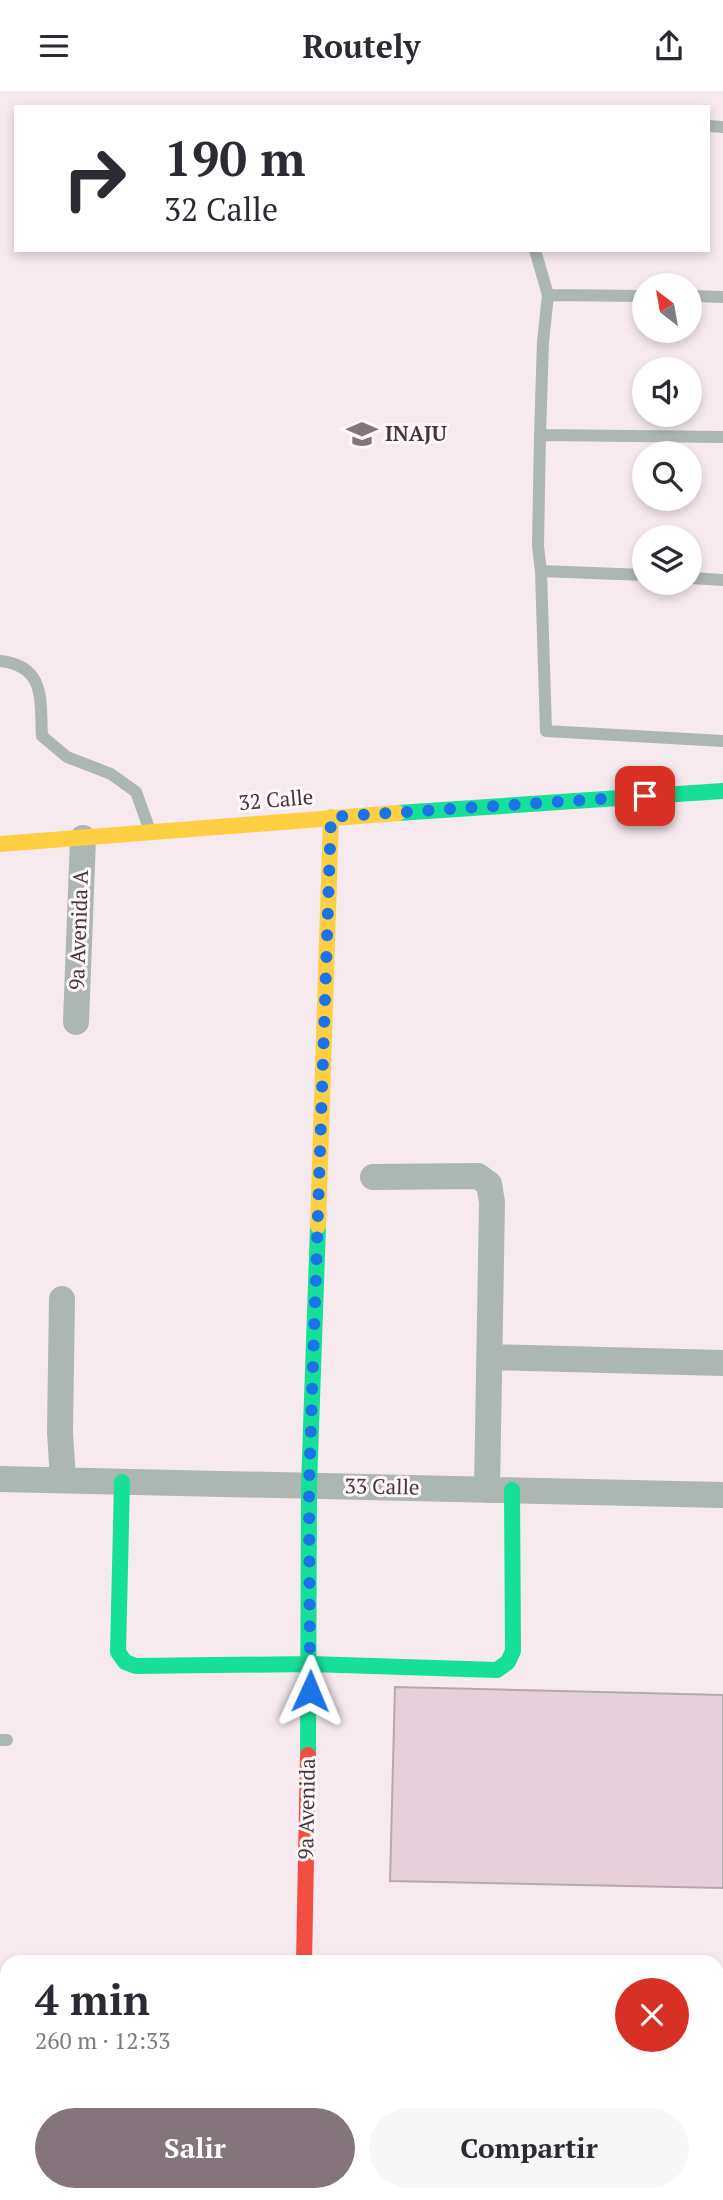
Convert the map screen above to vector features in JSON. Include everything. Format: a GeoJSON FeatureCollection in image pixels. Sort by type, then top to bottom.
{"type":"FeatureCollection","features":[{"type":"Feature","properties":{"kind":"street","name":"32 Calle"},"geometry":{"type":"LineString","coordinates":[[0,844],[331,817],[723,791]]}},
{"type":"Feature","properties":{"kind":"street","name":"9a Avenida"},"geometry":{"type":"LineString","coordinates":[[304,1955],[310,1664],[309,1486],[331,817]]}},
{"type":"Feature","properties":{"kind":"street","name":"9a Avenida A"},"geometry":{"type":"LineString","coordinates":[[76,1022],[83,838]]}},
{"type":"Feature","properties":{"kind":"street"},"geometry":{"type":"LineString","coordinates":[[122,1482],[118,1652],[125,1662],[136,1666],[310,1664],[497,1670],[508,1663],[513,1651],[491,1357],[492,1202],[489,1184],[478,1176],[373,1177]]}},
{"type":"Feature","properties":{"kind":"street"},"geometry":{"type":"LineString","coordinates":[[62,1300],[60,1432],[63,1480]]}},
{"type":"Feature","properties":{"kind":"street"},"geometry":{"type":"LineString","coordinates":[[491,1357],[723,1363]]}},
{"type":"Feature","properties":{"kind":"street","name":"33 Calle"},"geometry":{"type":"LineString","coordinates":[[0,1479],[723,1495]]}},
{"type":"Feature","properties":{"kind":"lane"},"geometry":{"type":"LineString","coordinates":[[536,252],[548,295],[543,342],[538,546],[545,731],[723,741]]}},
{"type":"Feature","properties":{"kind":"lane"},"geometry":{"type":"LineString","coordinates":[[548,295],[632,296]]}},
{"type":"Feature","properties":{"kind":"lane"},"geometry":{"type":"LineString","coordinates":[[702,296],[723,297]]}},
{"type":"Feature","properties":{"kind":"lane"},"geometry":{"type":"LineString","coordinates":[[540,435],[723,437]]}},
{"type":"Feature","properties":{"kind":"lane"},"geometry":{"type":"LineString","coordinates":[[541,571],[632,575]]}},
{"type":"Feature","properties":{"kind":"lane"},"geometry":{"type":"LineString","coordinates":[[702,579],[723,580]]}},
{"type":"Feature","properties":{"kind":"lane"},"geometry":{"type":"LineString","coordinates":[[0,661],[15,663],[30,672],[39,687],[42,736],[67,757],[111,774],[136,792],[151,831]]}},
{"type":"Feature","properties":{"kind":"building"},"geometry":{"type":"Polygon","coordinates":[[[395,1687],[723,1695],[723,1888],[390,1881],[395,1687]]]}},
{"type":"Feature","properties":{"kind":"traffic: fast"},"geometry":{"type":"LineString","coordinates":[[398,813],[723,791]]}},
{"type":"Feature","properties":{"kind":"traffic: fast"},"geometry":{"type":"LineString","coordinates":[[308,1755],[309,1486],[318,1226]]}},
{"type":"Feature","properties":{"kind":"traffic: fast"},"geometry":{"type":"LineString","coordinates":[[122,1482],[118,1652],[125,1662],[136,1666],[310,1664],[497,1670],[508,1662],[513,1651],[512,1490]]}},
{"type":"Feature","properties":{"kind":"traffic: slow"},"geometry":{"type":"LineString","coordinates":[[0,844],[398,813]]}},
{"type":"Feature","properties":{"kind":"traffic: slow"},"geometry":{"type":"LineString","coordinates":[[318,1226],[331,817]]}},
{"type":"Feature","properties":{"kind":"traffic: jam"},"geometry":{"type":"LineString","coordinates":[[304,1955],[308,1755]]}},
{"type":"Feature","properties":{"kind":"place","name":"INAJU"},"geometry":{"type":"Point","coordinates":[362,434]}},
{"type":"Feature","properties":{"kind":"route"},"geometry":{"type":"LineString","coordinates":[[310,1691],[309,1486],[331,817],[645,796]]}}]}
